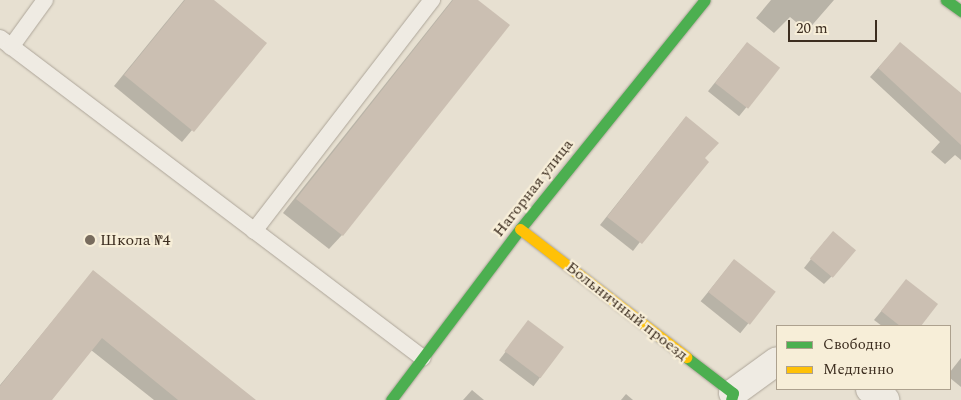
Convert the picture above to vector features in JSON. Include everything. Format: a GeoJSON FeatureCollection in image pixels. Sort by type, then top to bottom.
{"type":"FeatureCollection","features":[{"type":"Feature","properties":{"kind":"street","name":"Нагорная улица"},"geometry":{"type":"LineString","coordinates":[[392,400],[520,229],[705,0]]}},
{"type":"Feature","properties":{"kind":"street"},"geometry":{"type":"LineString","coordinates":[[946,0],[961,11]]}},
{"type":"Feature","properties":{"kind":"street","name":"Больничный проезд"},"geometry":{"type":"LineString","coordinates":[[520,229],[732,396],[776,362]]}},
{"type":"Feature","properties":{"kind":"street"},"geometry":{"type":"LineString","coordinates":[[871,390],[885,400]]}},
{"type":"Feature","properties":{"kind":"lane"},"geometry":{"type":"LineString","coordinates":[[44,0],[5,42],[423,358]]}},
{"type":"Feature","properties":{"kind":"lane"},"geometry":{"type":"LineString","coordinates":[[254,231],[432,0]]}},
{"type":"Feature","properties":{"kind":"building"},"geometry":{"type":"Polygon","coordinates":[[[185,0],[214,0],[267,43],[194,132],[124,75],[185,0]]]}},
{"type":"Feature","properties":{"kind":"building"},"geometry":{"type":"Polygon","coordinates":[[[453,0],[478,0],[510,25],[343,236],[296,199],[453,0]]]}},
{"type":"Feature","properties":{"kind":"building"},"geometry":{"type":"Polygon","coordinates":[[[747,42],[780,68],[748,109],[715,83],[747,42]]]}},
{"type":"Feature","properties":{"kind":"building"},"geometry":{"type":"Polygon","coordinates":[[[900,42],[961,93],[961,145],[878,68],[900,42]]]}},
{"type":"Feature","properties":{"kind":"building"},"geometry":{"type":"Polygon","coordinates":[[[686,116],[719,143],[705,158],[709,162],[642,244],[607,217],[686,116]]]}},
{"type":"Feature","properties":{"kind":"building"},"geometry":{"type":"Polygon","coordinates":[[[833,231],[856,250],[833,278],[810,259],[833,231]]]}},
{"type":"Feature","properties":{"kind":"building"},"geometry":{"type":"Polygon","coordinates":[[[734,259],[776,292],[750,325],[708,292],[734,259]]]}},
{"type":"Feature","properties":{"kind":"building"},"geometry":{"type":"Polygon","coordinates":[[[93,270],[256,400],[178,400],[102,338],[52,400],[0,400],[0,386],[93,270]]]}},
{"type":"Feature","properties":{"kind":"building"},"geometry":{"type":"Polygon","coordinates":[[[906,279],[938,304],[922,325],[899,325],[881,311],[906,279]]]}},
{"type":"Feature","properties":{"kind":"building"},"geometry":{"type":"Polygon","coordinates":[[[528,320],[564,347],[540,378],[505,351],[528,320]]]}},
{"type":"Feature","properties":{"kind":"traffic: fast"},"geometry":{"type":"LineString","coordinates":[[391,400],[520,229],[705,0]]}},
{"type":"Feature","properties":{"kind":"traffic: fast"},"geometry":{"type":"LineString","coordinates":[[946,0],[961,11]]}},
{"type":"Feature","properties":{"kind":"traffic: fast"},"geometry":{"type":"LineString","coordinates":[[686,357],[733,393],[731,400]]}},
{"type":"Feature","properties":{"kind":"traffic: slow"},"geometry":{"type":"LineString","coordinates":[[520,229],[686,357]]}},
{"type":"Feature","properties":{"kind":"place","name":"Школа №4"},"geometry":{"type":"Point","coordinates":[90,240]}}]}
